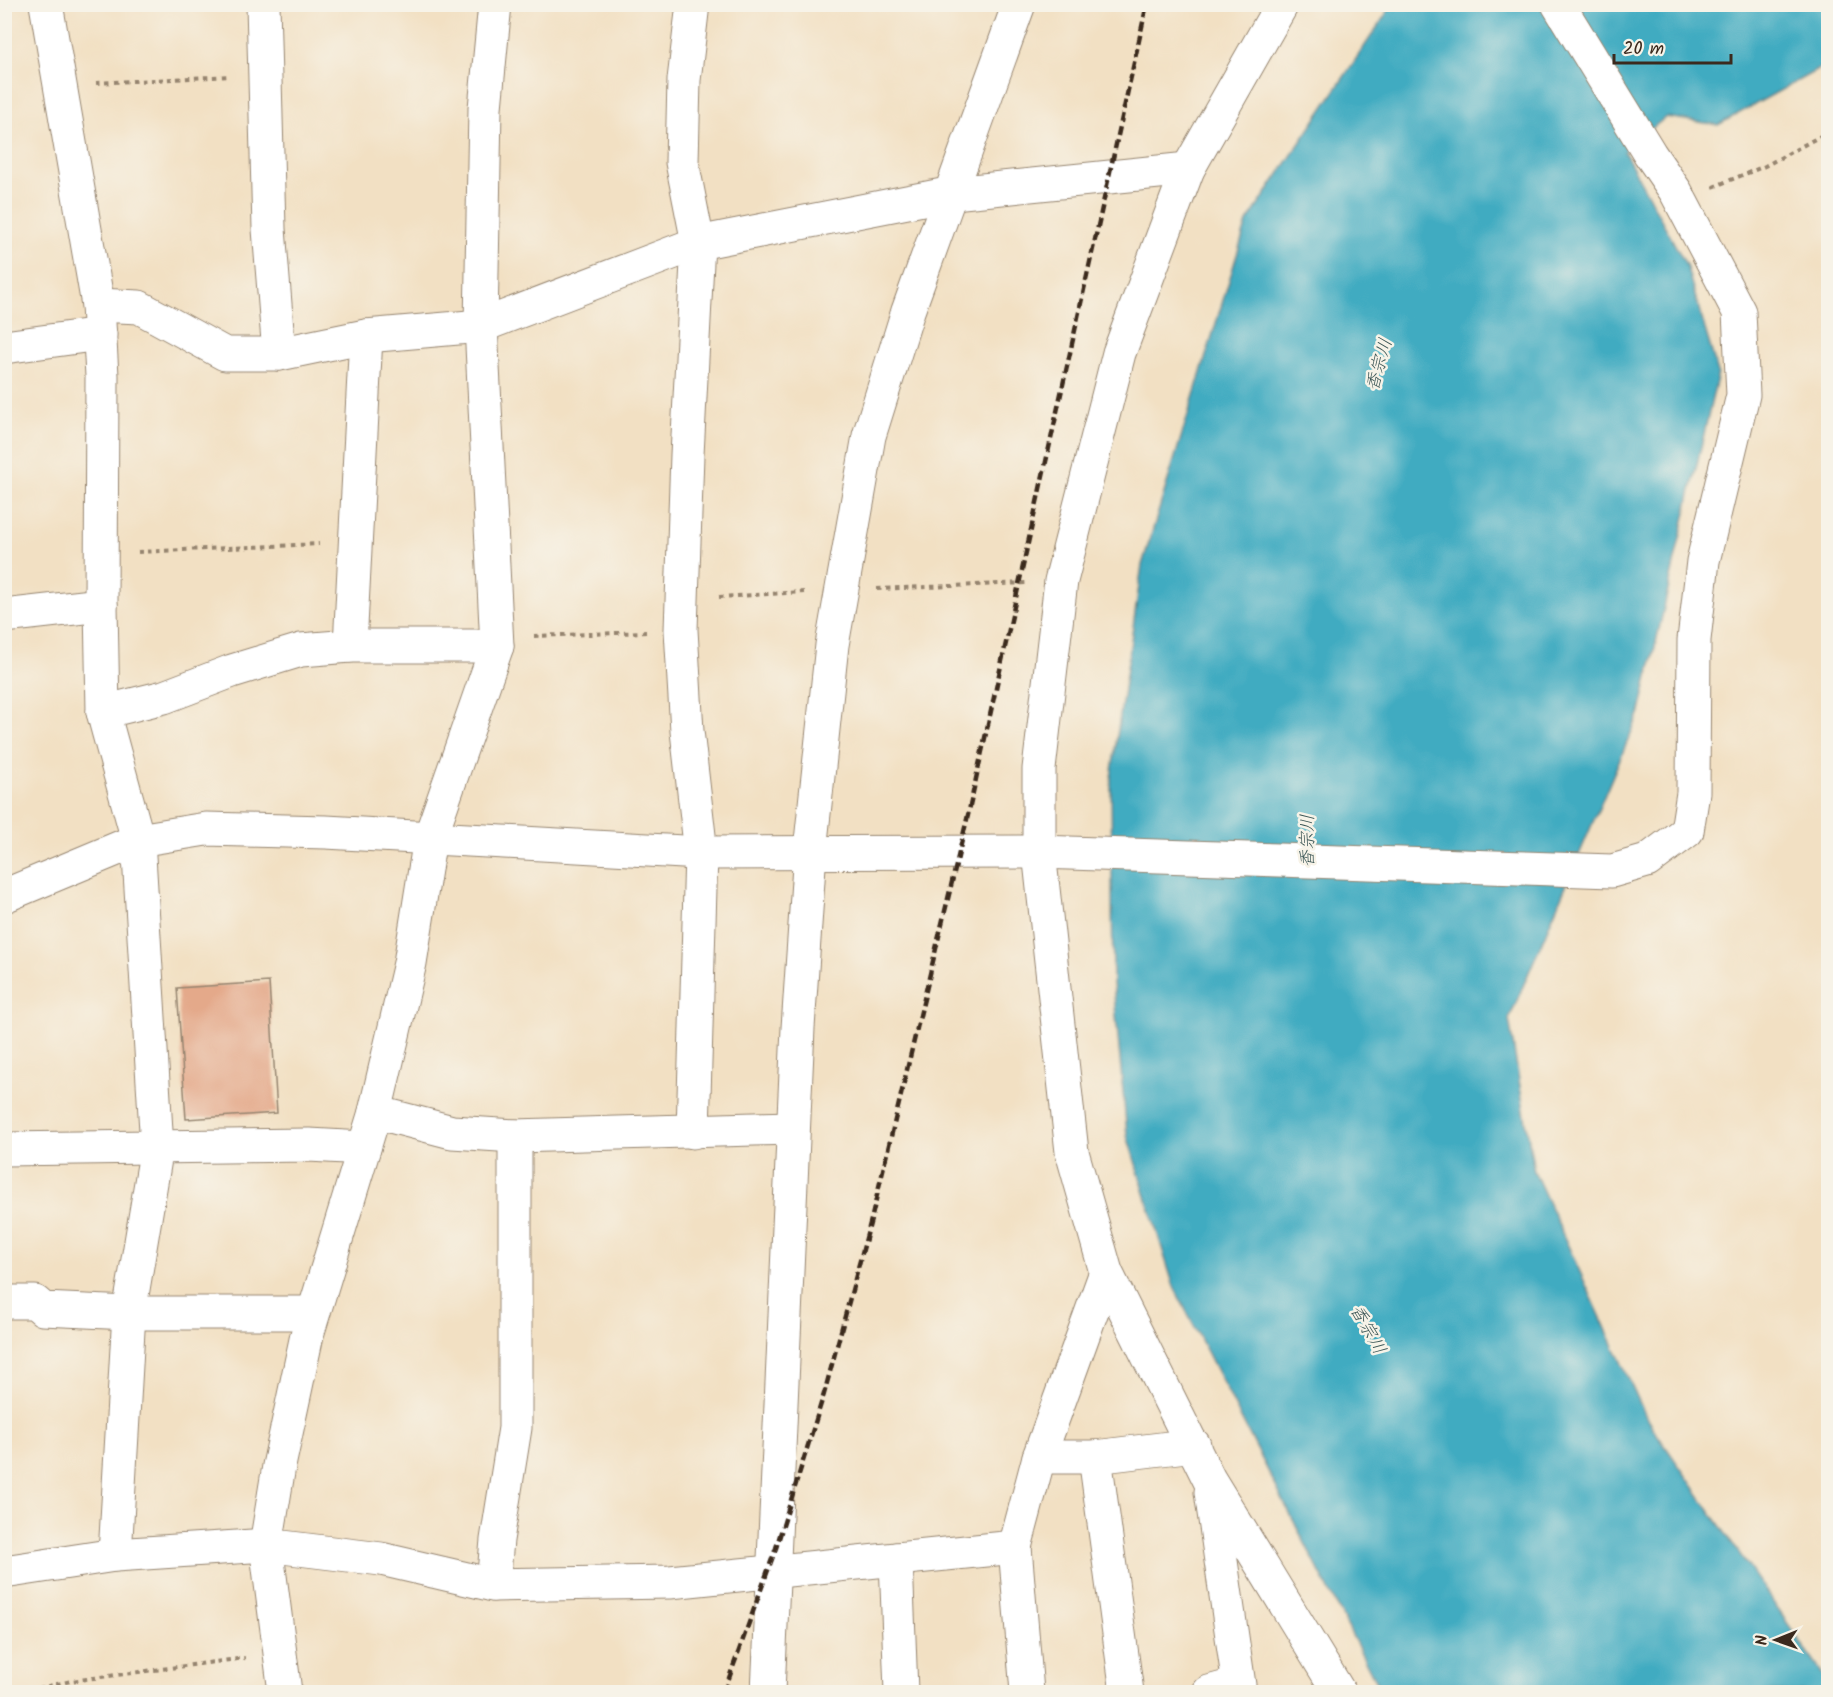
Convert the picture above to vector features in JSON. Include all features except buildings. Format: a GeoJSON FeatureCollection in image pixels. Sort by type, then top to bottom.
{"type":"FeatureCollection","features":[{"type":"Feature","properties":{"kind":"street"},"geometry":{"type":"LineString","coordinates":[[46,4],[99,320],[100,604],[103,712],[138,840],[157,1147],[129,1313],[115,1555]]}},
{"type":"Feature","properties":{"kind":"street"},"geometry":{"type":"LineString","coordinates":[[263,4],[269,229],[279,354]]}},
{"type":"Feature","properties":{"kind":"street"},"geometry":{"type":"LineString","coordinates":[[285,1692],[266,1545],[279,1466],[314,1313],[375,1112],[410,963],[430,838],[497,642],[481,326],[485,108],[495,4]]}},
{"type":"Feature","properties":{"kind":"street"},"geometry":{"type":"LineString","coordinates":[[693,4],[684,80],[682,162],[698,243],[681,630],[687,731],[701,853],[693,1132]]}},
{"type":"Feature","properties":{"kind":"street"},"geometry":{"type":"LineString","coordinates":[[768,1692],[792,1128],[810,851],[832,645],[869,436],[908,311],[953,193],[1019,4]]}},
{"type":"Feature","properties":{"kind":"street"},"geometry":{"type":"LineString","coordinates":[[1282,4],[1188,169],[1119,352],[1061,581],[1039,769],[1039,852],[1072,1152],[1106,1272],[1209,1479],[1339,1692]]}},
{"type":"Feature","properties":{"kind":"street"},"geometry":{"type":"LineString","coordinates":[[4,896],[138,840],[206,829],[326,832],[701,853],[1039,852],[1612,871],[1647,861],[1687,831],[1693,793],[1694,640],[1703,561],[1743,395],[1739,312],[1676,192],[1650,154],[1558,4]]}},
{"type":"Feature","properties":{"kind":"street"},"geometry":{"type":"LineString","coordinates":[[4,348],[139,307],[225,354],[279,354],[366,336],[481,326],[698,243],[953,193],[1188,169]]}},
{"type":"Feature","properties":{"kind":"street"},"geometry":{"type":"LineString","coordinates":[[350,646],[366,336]]}},
{"type":"Feature","properties":{"kind":"street"},"geometry":{"type":"LineString","coordinates":[[4,616],[100,604]]}},
{"type":"Feature","properties":{"kind":"street"},"geometry":{"type":"LineString","coordinates":[[103,712],[164,697],[232,671],[301,650],[350,646],[497,642]]}},
{"type":"Feature","properties":{"kind":"street"},"geometry":{"type":"LineString","coordinates":[[375,1112],[452,1132],[515,1136],[792,1128]]}},
{"type":"Feature","properties":{"kind":"street"},"geometry":{"type":"LineString","coordinates":[[493,1585],[496,1539],[515,1428],[515,1136]]}},
{"type":"Feature","properties":{"kind":"street"},"geometry":{"type":"LineString","coordinates":[[4,1149],[309,1145],[364,1148]]}},
{"type":"Feature","properties":{"kind":"street"},"geometry":{"type":"LineString","coordinates":[[1027,1692],[1015,1547],[1039,1457],[1106,1272]]}},
{"type":"Feature","properties":{"kind":"street"},"geometry":{"type":"LineString","coordinates":[[4,1302],[35,1302],[43,1309],[129,1313],[314,1313]]}},
{"type":"Feature","properties":{"kind":"street"},"geometry":{"type":"LineString","coordinates":[[1039,1457],[1095,1457],[1194,1445]]}},
{"type":"Feature","properties":{"kind":"street"},"geometry":{"type":"LineString","coordinates":[[1095,1457],[1127,1692]]}},
{"type":"Feature","properties":{"kind":"street"},"geometry":{"type":"LineString","coordinates":[[1209,1479],[1229,1690]]}},
{"type":"Feature","properties":{"kind":"street"},"geometry":{"type":"LineString","coordinates":[[4,1572],[115,1555],[266,1545],[381,1559],[493,1585],[670,1582],[1015,1547]]}},
{"type":"Feature","properties":{"kind":"street"},"geometry":{"type":"LineString","coordinates":[[896,1559],[901,1692]]}},
{"type":"Feature","properties":{"kind":"path"},"geometry":{"type":"LineString","coordinates":[[60,85],[265,74]]}},
{"type":"Feature","properties":{"kind":"path"},"geometry":{"type":"LineString","coordinates":[[1676,192],[1720,186],[1828,132]]}},
{"type":"Feature","properties":{"kind":"path"},"geometry":{"type":"LineString","coordinates":[[101,554],[356,543]]}},
{"type":"Feature","properties":{"kind":"path"},"geometry":{"type":"LineString","coordinates":[[497,642],[681,630]]}},
{"type":"Feature","properties":{"kind":"path"},"geometry":{"type":"LineString","coordinates":[[21,1692],[71,1681],[280,1653]]}},
{"type":"Feature","properties":{"kind":"water","name":"香宗川"},"geometry":{"type":"Polygon","coordinates":[[[1392,5],[1828,5],[1828,64],[1718,125],[1666,117],[1624,151],[1686,265],[1718,373],[1640,712],[1509,1019],[1534,1171],[1648,1421],[1828,1682],[1828,1692],[1381,1692],[1174,1287],[1127,1135],[1113,983],[1111,778],[1142,565],[1247,222],[1392,5]]]}},
{"type":"Feature","properties":{"kind":"railway"},"geometry":{"type":"LineString","coordinates":[[724,1692],[776,1548],[824,1394],[872,1216],[968,815],[1147,4]]}}]}
